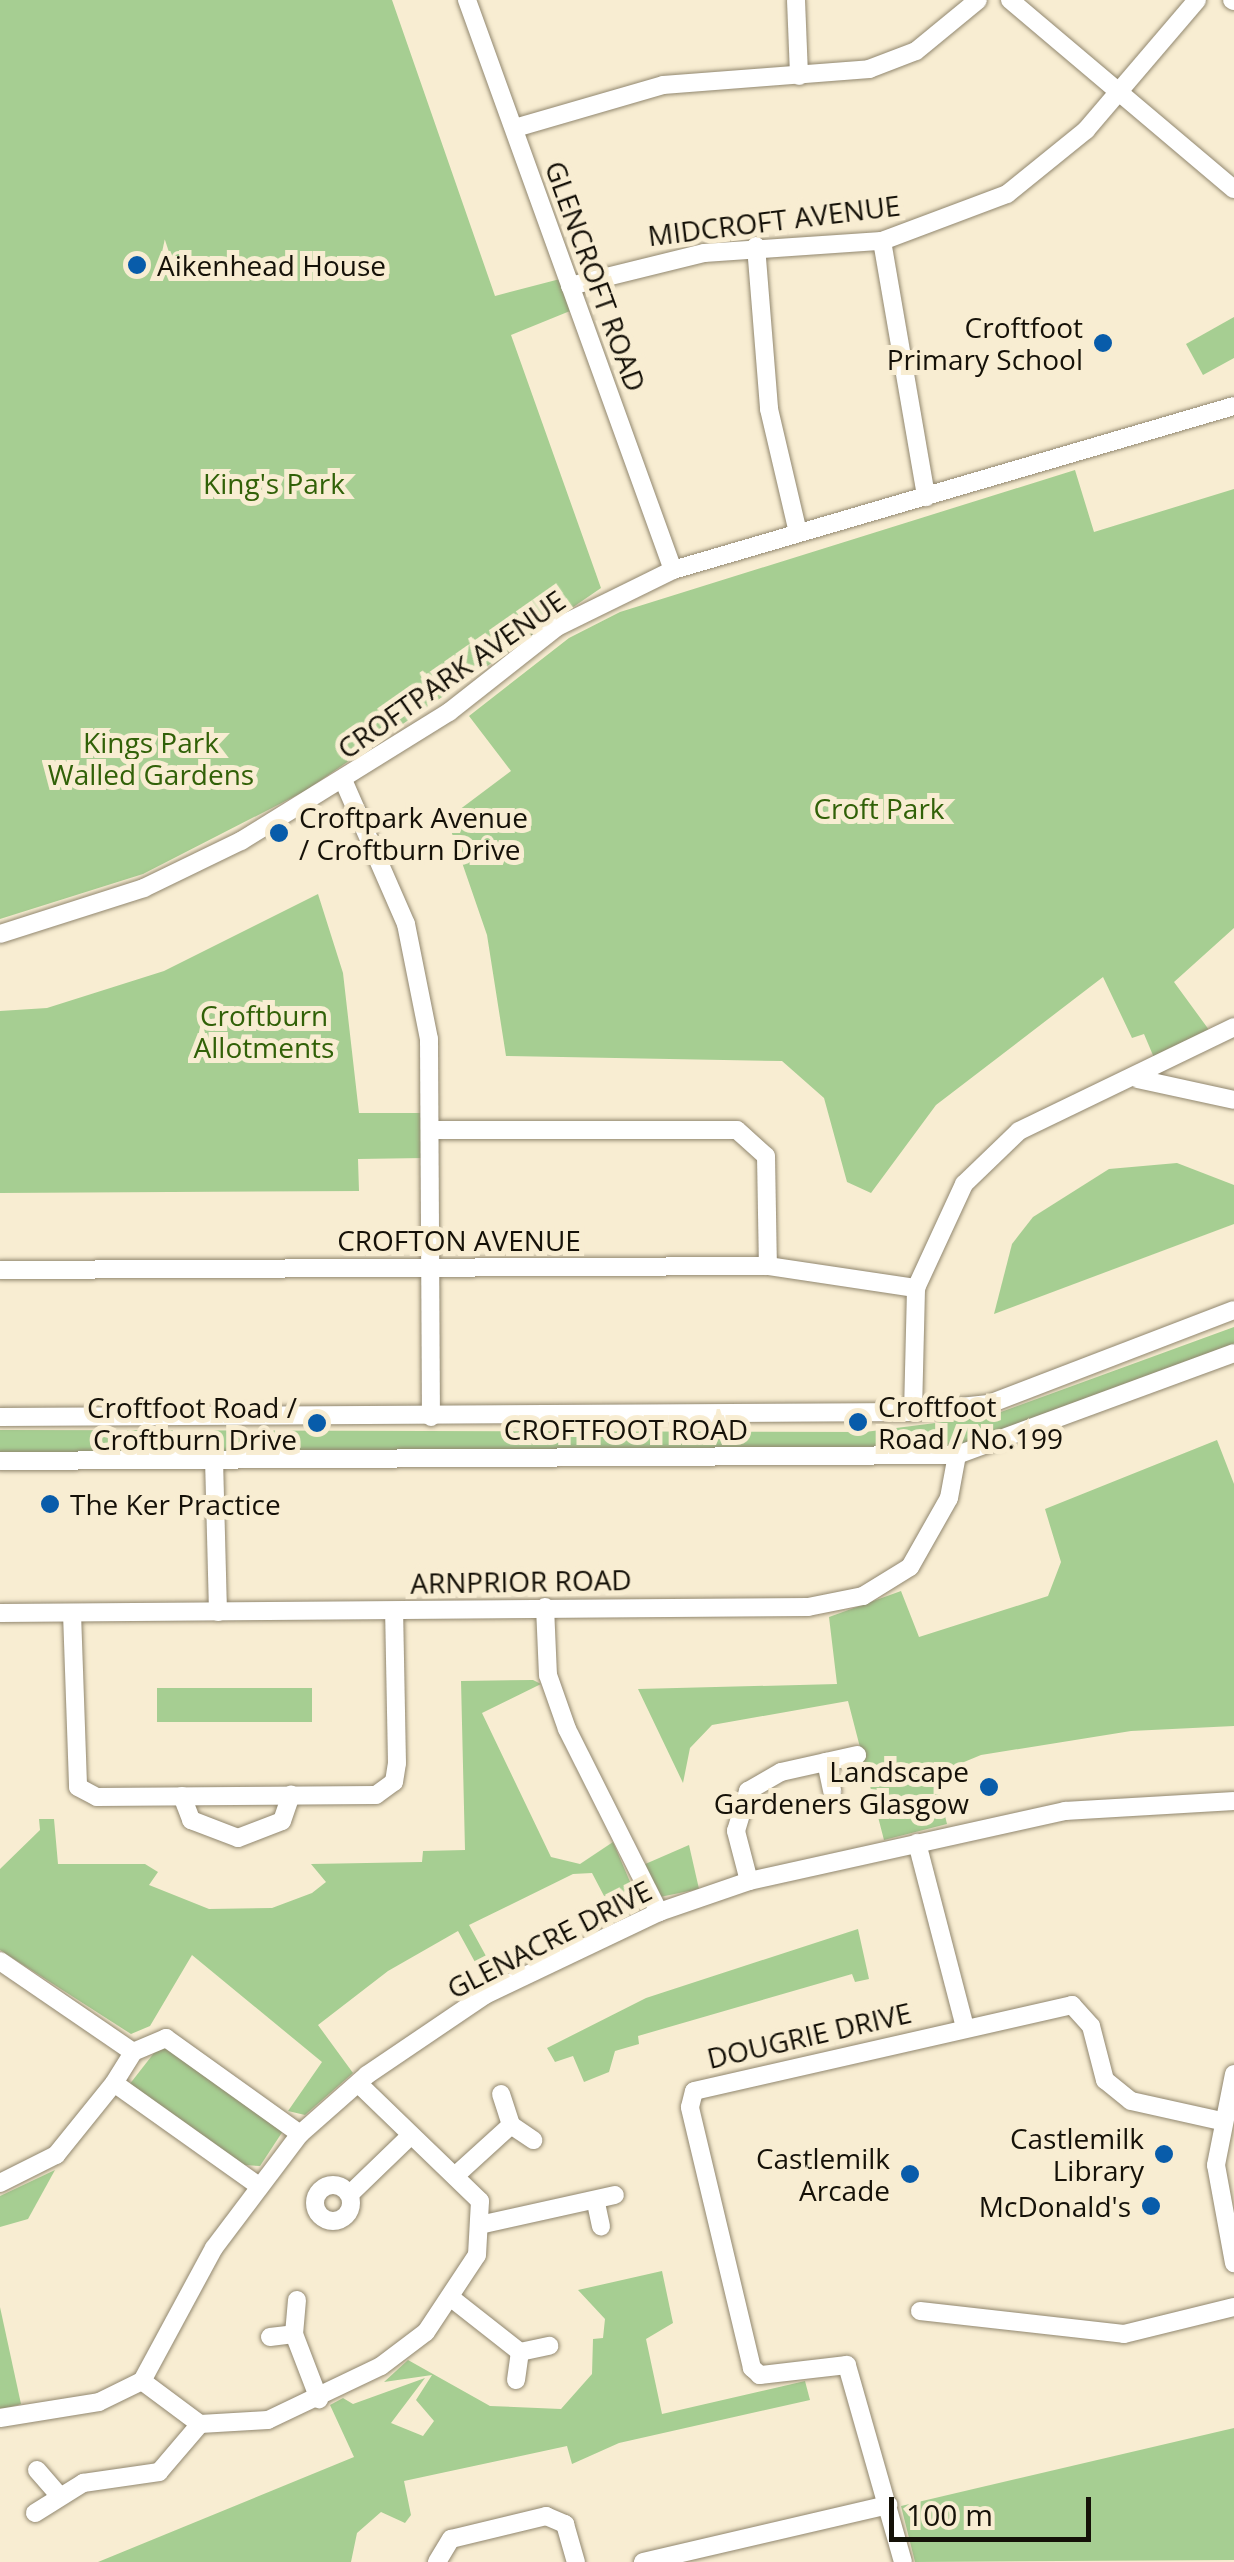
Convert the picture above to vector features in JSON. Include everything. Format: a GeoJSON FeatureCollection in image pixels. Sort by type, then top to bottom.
{"type":"FeatureCollection","features":[{"type":"Feature","properties":{"kind":"street","name":"GLENCROFT ROAD"},"geometry":{"type":"LineString","coordinates":[[467,0],[673,570]]}},
{"type":"Feature","properties":{"kind":"street"},"geometry":{"type":"LineString","coordinates":[[796,0],[800,76]]}},
{"type":"Feature","properties":{"kind":"street"},"geometry":{"type":"LineString","coordinates":[[515,128],[664,86],[853,72],[916,51],[978,0]]}},
{"type":"Feature","properties":{"kind":"street"},"geometry":{"type":"LineString","coordinates":[[1010,0],[1234,188]]}},
{"type":"Feature","properties":{"kind":"street","name":"MIDCROFT AVENUE"},"geometry":{"type":"LineString","coordinates":[[570,286],[637,264],[756,246],[882,241],[1007,194],[1059,157],[1197,0]]}},
{"type":"Feature","properties":{"kind":"street"},"geometry":{"type":"LineString","coordinates":[[882,241],[926,497]]}},
{"type":"Feature","properties":{"kind":"street"},"geometry":{"type":"LineString","coordinates":[[756,246],[769,409],[798,532]]}},
{"type":"Feature","properties":{"kind":"street","name":"CROFTPARK AVENUE"},"geometry":{"type":"LineString","coordinates":[[0,934],[144,888],[344,782],[557,627],[673,570],[1234,406]]}},
{"type":"Feature","properties":{"kind":"street"},"geometry":{"type":"LineString","coordinates":[[344,782],[406,924],[429,1040],[432,1417]]}},
{"type":"Feature","properties":{"kind":"street"},"geometry":{"type":"LineString","coordinates":[[913,1412],[916,1288],[944,1213],[988,1156],[1050,1114],[1138,1079],[1234,1028]]}},
{"type":"Feature","properties":{"kind":"street"},"geometry":{"type":"LineString","coordinates":[[1138,1079],[1234,1100]]}},
{"type":"Feature","properties":{"kind":"street"},"geometry":{"type":"LineString","coordinates":[[430,1130],[736,1130],[766,1156],[768,1266]]}},
{"type":"Feature","properties":{"kind":"street","name":"CROFTON AVENUE"},"geometry":{"type":"LineString","coordinates":[[0,1270],[768,1266],[916,1288]]}},
{"type":"Feature","properties":{"kind":"street","name":"CROFTFOOT ROAD"},"geometry":{"type":"LineString","coordinates":[[0,1418],[913,1412],[989,1404],[1234,1310]]}},
{"type":"Feature","properties":{"kind":"street","name":"CROFTFOOT ROAD"},"geometry":{"type":"LineString","coordinates":[[0,1461],[957,1454],[1234,1353]]}},
{"type":"Feature","properties":{"kind":"street","name":"ARNPRIOR ROAD"},"geometry":{"type":"LineString","coordinates":[[0,1613],[808,1607],[864,1596],[910,1566],[949,1498],[957,1454]]}},
{"type":"Feature","properties":{"kind":"street"},"geometry":{"type":"LineString","coordinates":[[214,1459],[218,1612]]}},
{"type":"Feature","properties":{"kind":"street"},"geometry":{"type":"LineString","coordinates":[[545,1607],[548,1675],[566,1729],[660,1912]]}},
{"type":"Feature","properties":{"kind":"street"},"geometry":{"type":"LineString","coordinates":[[72,1613],[78,1788],[97,1797],[376,1795],[394,1782],[394,1611]]}},
{"type":"Feature","properties":{"kind":"street"},"geometry":{"type":"LineString","coordinates":[[749,1880],[736,1830],[748,1791],[826,1762],[858,1755]]}},
{"type":"Feature","properties":{"kind":"street"},"geometry":{"type":"LineString","coordinates":[[826,1762],[832,1791]]}},
{"type":"Feature","properties":{"kind":"street"},"geometry":{"type":"LineString","coordinates":[[182,1796],[191,1820],[238,1838],[282,1821],[290,1795]]}},
{"type":"Feature","properties":{"kind":"street","name":"GLENACRE DRIVE"},"geometry":{"type":"LineString","coordinates":[[142,2381],[256,2184],[300,2134],[360,2085],[486,1995],[660,1912],[749,1880],[1065,1812],[1234,1801]]}},
{"type":"Feature","properties":{"kind":"street"},"geometry":{"type":"LineString","coordinates":[[917,1842],[966,2027]]}},
{"type":"Feature","properties":{"kind":"street"},"geometry":{"type":"LineString","coordinates":[[0,1961],[133,2052]]}},
{"type":"Feature","properties":{"kind":"street","name":"DOUGRIE DRIVE"},"geometry":{"type":"LineString","coordinates":[[903,2562],[847,2366],[760,2375],[752,2368],[691,2098],[701,2087],[1072,2006],[1091,2026],[1105,2080],[1131,2101],[1222,2122]]}},
{"type":"Feature","properties":{"kind":"street"},"geometry":{"type":"LineString","coordinates":[[0,2182],[56,2155],[114,2083],[133,2052],[166,2038],[300,2134]]}},
{"type":"Feature","properties":{"kind":"street"},"geometry":{"type":"LineString","coordinates":[[1234,2074],[1222,2122],[1234,2263]]}},
{"type":"Feature","properties":{"kind":"street"},"geometry":{"type":"LineString","coordinates":[[114,2083],[256,2184]]}},
{"type":"Feature","properties":{"kind":"street"},"geometry":{"type":"LineString","coordinates":[[0,2418],[99,2402],[142,2381],[200,2424],[268,2420],[319,2399],[426,2332],[450,2297],[484,2224],[480,2201],[408,2138],[360,2085]]}},
{"type":"Feature","properties":{"kind":"street"},"geometry":{"type":"LineString","coordinates":[[501,2094],[512,2124],[533,2140]]}},
{"type":"Feature","properties":{"kind":"street"},"geometry":{"type":"LineString","coordinates":[[455,2176],[512,2124]]}},
{"type":"Feature","properties":{"kind":"street"},"geometry":{"type":"LineString","coordinates":[[350,2194],[408,2138]]}},
{"type":"Feature","properties":{"kind":"street"},"geometry":{"type":"LineString","coordinates":[[484,2224],[596,2203],[615,2195]]}},
{"type":"Feature","properties":{"kind":"street"},"geometry":{"type":"LineString","coordinates":[[596,2203],[601,2226]]}},
{"type":"Feature","properties":{"kind":"street"},"geometry":{"type":"LineString","coordinates":[[450,2297],[520,2352],[549,2346]]}},
{"type":"Feature","properties":{"kind":"street"},"geometry":{"type":"LineString","coordinates":[[297,2300],[294,2334],[319,2399]]}},
{"type":"Feature","properties":{"kind":"street"},"geometry":{"type":"LineString","coordinates":[[920,2311],[1124,2334],[1234,2306]]}},
{"type":"Feature","properties":{"kind":"street"},"geometry":{"type":"LineString","coordinates":[[270,2337],[294,2334]]}},
{"type":"Feature","properties":{"kind":"street"},"geometry":{"type":"LineString","coordinates":[[516,2380],[520,2352]]}},
{"type":"Feature","properties":{"kind":"street"},"geometry":{"type":"LineString","coordinates":[[35,2513],[56,2492],[158,2472],[200,2424]]}},
{"type":"Feature","properties":{"kind":"street"},"geometry":{"type":"LineString","coordinates":[[37,2470],[56,2492]]}},
{"type":"Feature","properties":{"kind":"street"},"geometry":{"type":"LineString","coordinates":[[642,2562],[694,2556],[888,2505]]}},
{"type":"Feature","properties":{"kind":"street"},"geometry":{"type":"LineString","coordinates":[[436,2562],[451,2539],[546,2516],[565,2524],[576,2562]]}},
{"type":"Feature","properties":{"kind":"green space","name":"King's Park"},"geometry":{"type":"Polygon","coordinates":[[[0,0],[392,0],[495,296],[560,279],[570,311],[511,335],[601,588],[305,791],[143,874],[0,919],[0,0]]]}},
{"type":"Feature","properties":{"kind":"green space"},"geometry":{"type":"Polygon","coordinates":[[[1234,317],[1234,358],[1203,375],[1186,344],[1234,317]]]}},
{"type":"Feature","properties":{"kind":"green space","name":"Croft Park"},"geometry":{"type":"Polygon","coordinates":[[[1075,470],[1094,532],[1234,489],[1234,928],[1174,982],[1212,1034],[1155,1060],[1144,1034],[1132,1038],[1103,977],[936,1105],[871,1193],[847,1182],[824,1098],[782,1061],[506,1056],[487,935],[447,819],[511,771],[469,716],[569,638],[620,612],[1075,470]]]}},
{"type":"Feature","properties":{"kind":"green space","name":"Croftburn Allotments"},"geometry":{"type":"Polygon","coordinates":[[[318,894],[343,973],[359,1113],[423,1113],[424,1158],[358,1159],[359,1191],[0,1193],[0,1011],[47,1008],[164,971],[318,894]]]}},
{"type":"Feature","properties":{"kind":"green space"},"geometry":{"type":"Polygon","coordinates":[[[1177,1163],[1234,1185],[1234,1224],[994,1314],[1012,1244],[1033,1217],[1109,1169],[1177,1163]]]}},
{"type":"Feature","properties":{"kind":"green space"},"geometry":{"type":"Polygon","coordinates":[[[1234,1327],[1234,1346],[958,1446],[0,1454],[0,1430],[865,1432],[990,1416],[1234,1327]]]}},
{"type":"Feature","properties":{"kind":"green space"},"geometry":{"type":"Polygon","coordinates":[[[1217,1440],[1234,1484],[1234,1726],[1131,1731],[981,1755],[935,1774],[947,1824],[884,1840],[848,1701],[712,1725],[690,1748],[683,1783],[638,1689],[837,1684],[829,1617],[901,1591],[919,1637],[1048,1596],[1061,1562],[1045,1509],[1217,1440]]]}},
{"type":"Feature","properties":{"kind":"green space"},"geometry":{"type":"Polygon","coordinates":[[[533,1680],[541,1684],[482,1713],[551,1857],[580,1864],[613,1842],[640,1905],[614,1915],[592,1873],[573,1874],[469,1925],[498,1978],[487,1984],[458,1931],[388,1971],[318,2025],[353,2073],[305,2115],[288,2111],[322,2062],[192,1955],[150,2026],[131,2034],[0,1950],[0,1869],[40,1830],[39,1819],[54,1819],[58,1864],[145,1864],[158,1872],[149,1885],[209,1909],[272,1908],[312,1893],[326,1882],[311,1864],[422,1862],[423,1851],[465,1850],[461,1681],[533,1680]]]}},
{"type":"Feature","properties":{"kind":"green space"},"geometry":{"type":"Polygon","coordinates":[[[157,1688],[312,1688],[312,1722],[157,1722],[157,1688]]]}},
{"type":"Feature","properties":{"kind":"green space"},"geometry":{"type":"Polygon","coordinates":[[[689,1845],[699,1889],[660,1897],[643,1865],[689,1845]]]}},
{"type":"Feature","properties":{"kind":"green space"},"geometry":{"type":"Polygon","coordinates":[[[858,1929],[869,1979],[855,1982],[852,1974],[638,2036],[639,2044],[615,2051],[609,2072],[584,2082],[573,2056],[555,2062],[547,2048],[646,1998],[858,1929]]]}},
{"type":"Feature","properties":{"kind":"green space"},"geometry":{"type":"Polygon","coordinates":[[[161,2044],[283,2131],[260,2166],[244,2165],[129,2085],[161,2044]]]}},
{"type":"Feature","properties":{"kind":"green space"},"geometry":{"type":"Polygon","coordinates":[[[55,2170],[28,2219],[0,2227],[0,2196],[55,2170]]]}},
{"type":"Feature","properties":{"kind":"green space"},"geometry":{"type":"Polygon","coordinates":[[[662,2271],[673,2323],[646,2339],[662,2414],[805,2381],[810,2400],[619,2443],[572,2464],[567,2446],[404,2481],[411,2515],[405,2523],[381,2512],[357,2533],[351,2562],[98,2562],[354,2457],[330,2405],[343,2398],[353,2404],[425,2378],[391,2423],[423,2436],[434,2421],[416,2400],[432,2375],[384,2382],[408,2360],[490,2406],[561,2409],[592,2374],[593,2339],[603,2338],[605,2319],[578,2290],[662,2271]]]}},
{"type":"Feature","properties":{"kind":"green space"},"geometry":{"type":"Polygon","coordinates":[[[0,2307],[21,2404],[0,2410],[0,2307]]]}},
{"type":"Feature","properties":{"kind":"green space"},"geometry":{"type":"Polygon","coordinates":[[[1234,2428],[1234,2560],[915,2562],[901,2506],[1234,2428]]]}},
{"type":"Feature","properties":{"kind":"place","name":"Aikenhead House"},"geometry":{"type":"Point","coordinates":[137,265]}},
{"type":"Feature","properties":{"kind":"place","name":"Croftfoot Primary School"},"geometry":{"type":"Point","coordinates":[1103,343]}},
{"type":"Feature","properties":{"kind":"place","name":"Croftpark Avenue / Croftburn Drive"},"geometry":{"type":"Point","coordinates":[279,833]}},
{"type":"Feature","properties":{"kind":"place","name":"Croftfoot Road / No.199"},"geometry":{"type":"Point","coordinates":[858,1422]}},
{"type":"Feature","properties":{"kind":"place","name":"Croftfoot Road / Croftburn Drive"},"geometry":{"type":"Point","coordinates":[317,1423]}},
{"type":"Feature","properties":{"kind":"place","name":"The Ker Practice"},"geometry":{"type":"Point","coordinates":[50,1504]}},
{"type":"Feature","properties":{"kind":"place","name":"Landscape Gardeners Glasgow"},"geometry":{"type":"Point","coordinates":[989,1787]}},
{"type":"Feature","properties":{"kind":"place","name":"Castlemilk Library"},"geometry":{"type":"Point","coordinates":[1164,2154]}},
{"type":"Feature","properties":{"kind":"place","name":"Castlemilk Arcade"},"geometry":{"type":"Point","coordinates":[910,2174]}},
{"type":"Feature","properties":{"kind":"place","name":"McDonald's"},"geometry":{"type":"Point","coordinates":[1151,2206]}},
{"type":"Feature","properties":{"kind":"park label","name":"Kings Park Walled Gardens"},"geometry":{"type":"Point","coordinates":[151,758]}}]}
